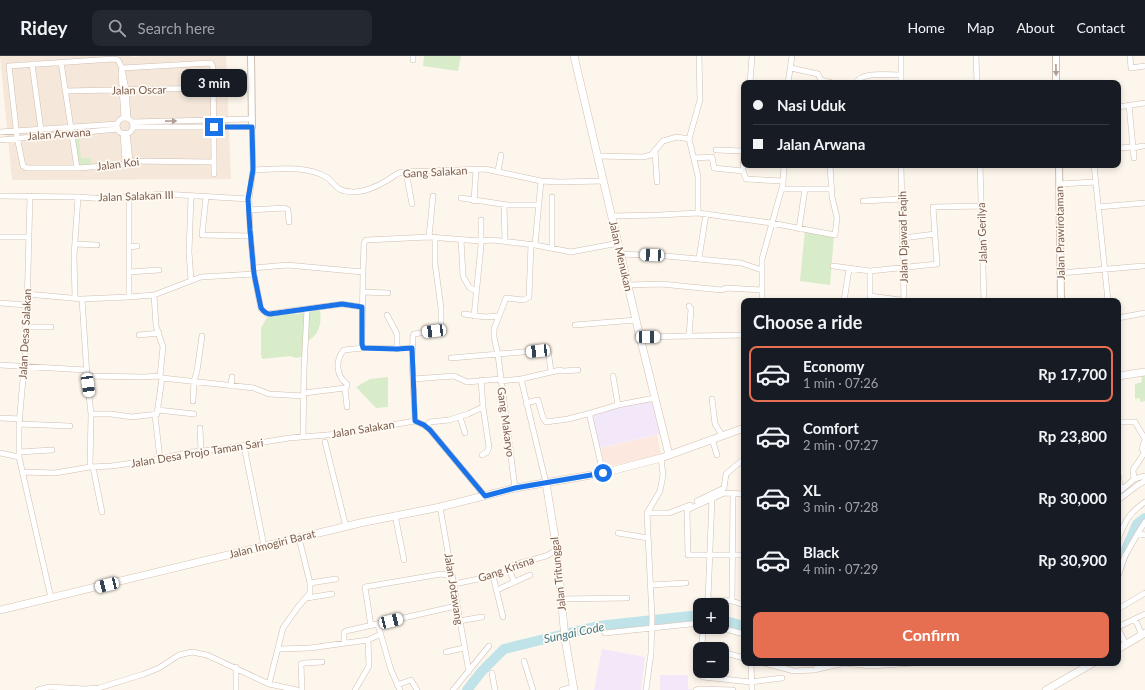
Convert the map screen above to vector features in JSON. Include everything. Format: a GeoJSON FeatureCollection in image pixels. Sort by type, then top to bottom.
{"type":"FeatureCollection","features":[{"type":"Feature","properties":{"kind":"main road","name":"Jalan Menukan"},"geometry":{"type":"LineString","coordinates":[[574,56],[655,398],[665,456]]}},
{"type":"Feature","properties":{"kind":"main road"},"geometry":{"type":"LineString","coordinates":[[1121,376],[1145,372]]}},
{"type":"Feature","properties":{"kind":"main road","name":"Jalan Imogiri Barat"},"geometry":{"type":"LineString","coordinates":[[0,610],[264,546],[440,507],[515,488],[603,473],[665,456],[741,429]]}},
{"type":"Feature","properties":{"kind":"main road","name":"Jalan Tritunggal"},"geometry":{"type":"LineString","coordinates":[[546,483],[557,550],[563,623],[573,688]]}},
{"type":"Feature","properties":{"kind":"main road"},"geometry":{"type":"LineString","coordinates":[[1121,647],[1144,634]]}},
{"type":"Feature","properties":{"kind":"main road"},"geometry":{"type":"LineString","coordinates":[[1046,690],[1088,666]]}},
{"type":"Feature","properties":{"kind":"street"},"geometry":{"type":"LineString","coordinates":[[211,56],[211,63],[213,67],[214,174]]}},
{"type":"Feature","properties":{"kind":"street"},"geometry":{"type":"LineString","coordinates":[[252,56],[253,170],[248,199],[253,268],[261,308],[265,313],[270,314],[343,304],[362,307]]}},
{"type":"Feature","properties":{"kind":"street"},"geometry":{"type":"LineString","coordinates":[[698,212],[698,176],[689,139],[700,100],[699,56]]}},
{"type":"Feature","properties":{"kind":"street"},"geometry":{"type":"LineString","coordinates":[[750,80],[752,56]]}},
{"type":"Feature","properties":{"kind":"street"},"geometry":{"type":"LineString","coordinates":[[789,80],[792,56]]}},
{"type":"Feature","properties":{"kind":"street"},"geometry":{"type":"LineString","coordinates":[[901,56],[901,80]]}},
{"type":"Feature","properties":{"kind":"street"},"geometry":{"type":"LineString","coordinates":[[976,56],[977,80]]}},
{"type":"Feature","properties":{"kind":"street"},"geometry":{"type":"LineString","coordinates":[[1056,56],[1056,80]]}},
{"type":"Feature","properties":{"kind":"street"},"geometry":{"type":"LineString","coordinates":[[1130,56],[1131,68],[1145,66]]}},
{"type":"Feature","properties":{"kind":"street"},"geometry":{"type":"LineString","coordinates":[[17,134],[8,68],[10,66],[113,59],[118,60],[122,68],[124,90],[132,130],[125,133]]}},
{"type":"Feature","properties":{"kind":"street"},"geometry":{"type":"LineString","coordinates":[[61,62],[77,168]]}},
{"type":"Feature","properties":{"kind":"street"},"geometry":{"type":"LineString","coordinates":[[122,68],[211,63]]}},
{"type":"Feature","properties":{"kind":"street"},"geometry":{"type":"LineString","coordinates":[[32,64],[41,130]]}},
{"type":"Feature","properties":{"kind":"street"},"geometry":{"type":"LineString","coordinates":[[791,68],[818,74],[821,80]]}},
{"type":"Feature","properties":{"kind":"street"},"geometry":{"type":"LineString","coordinates":[[858,80],[864,75],[901,75]]}},
{"type":"Feature","properties":{"kind":"street","name":"Jalan Oscar"},"geometry":{"type":"LineString","coordinates":[[65,91],[213,88]]}},
{"type":"Feature","properties":{"kind":"street"},"geometry":{"type":"LineString","coordinates":[[1121,106],[1145,103]]}},
{"type":"Feature","properties":{"kind":"street"},"geometry":{"type":"LineString","coordinates":[[1129,105],[1134,158]]}},
{"type":"Feature","properties":{"kind":"street"},"geometry":{"type":"LineString","coordinates":[[129,121],[252,119]]}},
{"type":"Feature","properties":{"kind":"street"},"geometry":{"type":"LineString","coordinates":[[128,161],[125,133],[118,127],[119,120],[214,127],[252,127]]}},
{"type":"Feature","properties":{"kind":"street","name":"Jalan Arwana"},"geometry":{"type":"LineString","coordinates":[[0,132],[17,134],[118,127]]}},
{"type":"Feature","properties":{"kind":"street","name":"Jalan Arwana"},"geometry":{"type":"LineString","coordinates":[[0,140],[17,134],[41,130],[71,130]]}},
{"type":"Feature","properties":{"kind":"street","name":"Jalan Koi"},"geometry":{"type":"LineString","coordinates":[[17,134],[22,165],[25,167],[77,168],[120,165],[128,161],[214,162]]}},
{"type":"Feature","properties":{"kind":"street"},"geometry":{"type":"LineString","coordinates":[[598,156],[643,157],[651,155],[663,141],[677,137],[689,139]]}},
{"type":"Feature","properties":{"kind":"street"},"geometry":{"type":"LineString","coordinates":[[1121,148],[1143,146]]}},
{"type":"Feature","properties":{"kind":"street"},"geometry":{"type":"LineString","coordinates":[[716,150],[741,151]]}},
{"type":"Feature","properties":{"kind":"street"},"geometry":{"type":"LineString","coordinates":[[655,151],[657,182]]}},
{"type":"Feature","properties":{"kind":"street"},"geometry":{"type":"LineString","coordinates":[[498,171],[501,155]]}},
{"type":"Feature","properties":{"kind":"street"},"geometry":{"type":"LineString","coordinates":[[694,158],[712,158],[714,168],[743,171]]}},
{"type":"Feature","properties":{"kind":"street","name":"Gang Salakan"},"geometry":{"type":"LineString","coordinates":[[253,170],[288,168],[319,173],[326,177],[339,190],[354,192],[362,191],[381,184],[397,173],[406,172],[485,169],[541,181],[603,181]]}},
{"type":"Feature","properties":{"kind":"street"},"geometry":{"type":"LineString","coordinates":[[743,168],[746,179],[782,181]]}},
{"type":"Feature","properties":{"kind":"street"},"geometry":{"type":"LineString","coordinates":[[762,298],[762,259],[771,223],[782,189],[784,168]]}},
{"type":"Feature","properties":{"kind":"street"},"geometry":{"type":"LineString","coordinates":[[612,216],[698,212],[771,223],[835,235],[837,218],[832,202],[830,168]]}},
{"type":"Feature","properties":{"kind":"street","name":"Jalan Djawad Faqih"},"geometry":{"type":"LineString","coordinates":[[901,168],[906,298]]}},
{"type":"Feature","properties":{"kind":"street","name":"Jalan Gerilya"},"geometry":{"type":"LineString","coordinates":[[980,168],[984,298]]}},
{"type":"Feature","properties":{"kind":"street","name":"Jalan Prawirotaman"},"geometry":{"type":"LineString","coordinates":[[1059,168],[1061,298]]}},
{"type":"Feature","properties":{"kind":"street"},"geometry":{"type":"LineString","coordinates":[[1094,168],[1108,298]]}},
{"type":"Feature","properties":{"kind":"street"},"geometry":{"type":"LineString","coordinates":[[474,201],[476,169]]}},
{"type":"Feature","properties":{"kind":"street"},"geometry":{"type":"LineString","coordinates":[[406,172],[412,204]]}},
{"type":"Feature","properties":{"kind":"street"},"geometry":{"type":"LineString","coordinates":[[533,244],[541,181]]}},
{"type":"Feature","properties":{"kind":"street"},"geometry":{"type":"LineString","coordinates":[[1059,184],[1096,182]]}},
{"type":"Feature","properties":{"kind":"street"},"geometry":{"type":"LineString","coordinates":[[782,189],[832,189]]}},
{"type":"Feature","properties":{"kind":"street"},"geometry":{"type":"LineString","coordinates":[[799,229],[805,189]]}},
{"type":"Feature","properties":{"kind":"street","name":"Jalan Salakan III"},"geometry":{"type":"LineString","coordinates":[[0,196],[108,199],[163,194],[248,199]]}},
{"type":"Feature","properties":{"kind":"street","name":"Jalan Desa Salakan"},"geometry":{"type":"LineString","coordinates":[[30,196],[24,367],[19,454],[51,598]]}},
{"type":"Feature","properties":{"kind":"street"},"geometry":{"type":"LineString","coordinates":[[191,196],[189,252],[191,280]]}},
{"type":"Feature","properties":{"kind":"street"},"geometry":{"type":"LineString","coordinates":[[432,196],[432,237],[441,308],[441,324],[438,330],[414,334],[412,348],[415,418],[428,425],[485,496]]}},
{"type":"Feature","properties":{"kind":"street"},"geometry":{"type":"LineString","coordinates":[[75,298],[74,256],[78,197]]}},
{"type":"Feature","properties":{"kind":"street"},"geometry":{"type":"LineString","coordinates":[[129,197],[129,297]]}},
{"type":"Feature","properties":{"kind":"street"},"geometry":{"type":"LineString","coordinates":[[206,197],[202,236],[250,236]]}},
{"type":"Feature","properties":{"kind":"street"},"geometry":{"type":"LineString","coordinates":[[552,197],[552,248]]}},
{"type":"Feature","properties":{"kind":"street"},"geometry":{"type":"LineString","coordinates":[[461,198],[504,204],[539,205]]}},
{"type":"Feature","properties":{"kind":"street"},"geometry":{"type":"LineString","coordinates":[[864,201],[902,199]]}},
{"type":"Feature","properties":{"kind":"street"},"geometry":{"type":"LineString","coordinates":[[1098,207],[1145,203]]}},
{"type":"Feature","properties":{"kind":"street"},"geometry":{"type":"LineString","coordinates":[[504,204],[505,241]]}},
{"type":"Feature","properties":{"kind":"street"},"geometry":{"type":"LineString","coordinates":[[833,266],[849,269],[870,270],[937,264],[933,207],[981,206]]}},
{"type":"Feature","properties":{"kind":"street"},"geometry":{"type":"LineString","coordinates":[[249,210],[285,208],[288,210],[289,222]]}},
{"type":"Feature","properties":{"kind":"street"},"geometry":{"type":"LineString","coordinates":[[699,258],[706,214]]}},
{"type":"Feature","properties":{"kind":"street"},"geometry":{"type":"LineString","coordinates":[[474,316],[481,220]]}},
{"type":"Feature","properties":{"kind":"street"},"geometry":{"type":"LineString","coordinates":[[903,238],[935,234]]}},
{"type":"Feature","properties":{"kind":"street"},"geometry":{"type":"LineString","coordinates":[[0,237],[29,237]]}},
{"type":"Feature","properties":{"kind":"street"},"geometry":{"type":"LineString","coordinates":[[363,348],[362,292],[364,243],[366,240],[432,237],[480,241],[492,240],[533,244],[571,252],[619,244]]}},
{"type":"Feature","properties":{"kind":"street"},"geometry":{"type":"LineString","coordinates":[[461,240],[462,276],[469,287],[476,291]]}},
{"type":"Feature","properties":{"kind":"street"},"geometry":{"type":"LineString","coordinates":[[76,244],[97,245]]}},
{"type":"Feature","properties":{"kind":"street","name":"Gang Makaryo"},"geometry":{"type":"LineString","coordinates":[[515,488],[494,333],[506,298],[524,300],[529,298],[533,244]]}},
{"type":"Feature","properties":{"kind":"street"},"geometry":{"type":"LineString","coordinates":[[129,247],[137,246]]}},
{"type":"Feature","properties":{"kind":"street"},"geometry":{"type":"LineString","coordinates":[[620,254],[699,258],[741,263],[762,270]]}},
{"type":"Feature","properties":{"kind":"street"},"geometry":{"type":"LineString","coordinates":[[253,268],[287,265],[363,272]]}},
{"type":"Feature","properties":{"kind":"street"},"geometry":{"type":"LineString","coordinates":[[1060,273],[1143,266]]}},
{"type":"Feature","properties":{"kind":"street"},"geometry":{"type":"LineString","coordinates":[[844,298],[849,269]]}},
{"type":"Feature","properties":{"kind":"street"},"geometry":{"type":"LineString","coordinates":[[129,272],[159,270]]}},
{"type":"Feature","properties":{"kind":"street"},"geometry":{"type":"LineString","coordinates":[[870,270],[870,296],[884,298]]}},
{"type":"Feature","properties":{"kind":"street"},"geometry":{"type":"LineString","coordinates":[[27,294],[82,299],[154,295],[201,277],[254,274]]}},
{"type":"Feature","properties":{"kind":"street"},"geometry":{"type":"LineString","coordinates":[[628,285],[661,284],[722,290],[726,288],[762,290]]}},
{"type":"Feature","properties":{"kind":"street"},"geometry":{"type":"LineString","coordinates":[[362,292],[388,294]]}},
{"type":"Feature","properties":{"kind":"street"},"geometry":{"type":"LineString","coordinates":[[154,295],[155,321],[163,347],[161,377],[156,412],[160,459]]}},
{"type":"Feature","properties":{"kind":"street"},"geometry":{"type":"LineString","coordinates":[[82,299],[91,414],[92,467],[102,512]]}},
{"type":"Feature","properties":{"kind":"street"},"geometry":{"type":"LineString","coordinates":[[0,303],[26,304]]}},
{"type":"Feature","properties":{"kind":"street"},"geometry":{"type":"LineString","coordinates":[[689,306],[691,309],[689,336]]}},
{"type":"Feature","properties":{"kind":"street"},"geometry":{"type":"LineString","coordinates":[[303,437],[307,309]]}},
{"type":"Feature","properties":{"kind":"street"},"geometry":{"type":"LineString","coordinates":[[1121,317],[1145,313]]}},
{"type":"Feature","properties":{"kind":"street"},"geometry":{"type":"LineString","coordinates":[[464,314],[485,317],[499,316]]}},
{"type":"Feature","properties":{"kind":"street"},"geometry":{"type":"LineString","coordinates":[[387,315],[397,334],[397,349]]}},
{"type":"Feature","properties":{"kind":"street"},"geometry":{"type":"LineString","coordinates":[[576,326],[636,320]]}},
{"type":"Feature","properties":{"kind":"street"},"geometry":{"type":"LineString","coordinates":[[25,326],[51,327]]}},
{"type":"Feature","properties":{"kind":"street"},"geometry":{"type":"LineString","coordinates":[[139,334],[158,333]]}},
{"type":"Feature","properties":{"kind":"street"},"geometry":{"type":"LineString","coordinates":[[640,337],[741,335]]}},
{"type":"Feature","properties":{"kind":"street"},"geometry":{"type":"LineString","coordinates":[[193,401],[194,381],[197,371],[202,336]]}},
{"type":"Feature","properties":{"kind":"street"},"geometry":{"type":"LineString","coordinates":[[347,407],[345,388],[347,384],[340,378],[338,368],[342,352],[344,350],[363,348],[412,348]]}},
{"type":"Feature","properties":{"kind":"street"},"geometry":{"type":"LineString","coordinates":[[451,358],[548,350],[551,371]]}},
{"type":"Feature","properties":{"kind":"street"},"geometry":{"type":"LineString","coordinates":[[0,365],[107,375],[161,377],[254,388],[269,394],[304,394],[345,388]]}},
{"type":"Feature","properties":{"kind":"street"},"geometry":{"type":"LineString","coordinates":[[413,379],[454,376],[467,382],[481,380],[520,379],[551,371],[578,370]]}},
{"type":"Feature","properties":{"kind":"street"},"geometry":{"type":"LineString","coordinates":[[613,376],[618,405]]}},
{"type":"Feature","properties":{"kind":"street"},"geometry":{"type":"LineString","coordinates":[[231,386],[232,377]]}},
{"type":"Feature","properties":{"kind":"street"},"geometry":{"type":"LineString","coordinates":[[520,379],[546,483]]}},
{"type":"Feature","properties":{"kind":"street"},"geometry":{"type":"LineString","coordinates":[[481,380],[483,407],[489,447],[487,452],[482,455]]}},
{"type":"Feature","properties":{"kind":"street"},"geometry":{"type":"LineString","coordinates":[[526,403],[538,400],[543,418],[546,422],[568,419],[618,405],[655,398]]}},
{"type":"Feature","properties":{"kind":"street"},"geometry":{"type":"LineString","coordinates":[[712,399],[715,424],[722,435]]}},
{"type":"Feature","properties":{"kind":"street"},"geometry":{"type":"LineString","coordinates":[[428,425],[460,417],[483,407]]}},
{"type":"Feature","properties":{"kind":"street"},"geometry":{"type":"LineString","coordinates":[[91,414],[111,414],[132,417],[156,412],[194,414]]}},
{"type":"Feature","properties":{"kind":"street"},"geometry":{"type":"LineString","coordinates":[[591,413],[590,417],[603,473]]}},
{"type":"Feature","properties":{"kind":"street"},"geometry":{"type":"LineString","coordinates":[[460,417],[465,433]]}},
{"type":"Feature","properties":{"kind":"street"},"geometry":{"type":"LineString","coordinates":[[0,418],[20,422],[70,426]]}},
{"type":"Feature","properties":{"kind":"street","name":"Jalan Salakan"},"geometry":{"type":"LineString","coordinates":[[303,437],[339,434],[415,418]]}},
{"type":"Feature","properties":{"kind":"street"},"geometry":{"type":"LineString","coordinates":[[1121,422],[1136,423],[1145,438],[1142,449],[1145,452],[1133,470],[1134,479]]}},
{"type":"Feature","properties":{"kind":"street"},"geometry":{"type":"LineString","coordinates":[[200,428],[201,452]]}},
{"type":"Feature","properties":{"kind":"street","name":"Jalan Desa Projo Taman Sari"},"geometry":{"type":"LineString","coordinates":[[23,472],[56,473],[92,467],[112,466],[303,437]]}},
{"type":"Feature","properties":{"kind":"street"},"geometry":{"type":"LineString","coordinates":[[712,439],[717,455]]}},
{"type":"Feature","properties":{"kind":"street"},"geometry":{"type":"LineString","coordinates":[[325,442],[346,527]]}},
{"type":"Feature","properties":{"kind":"street"},"geometry":{"type":"LineString","coordinates":[[244,446],[264,546]]}},
{"type":"Feature","properties":{"kind":"street"},"geometry":{"type":"LineString","coordinates":[[0,453],[19,454],[52,450]]}},
{"type":"Feature","properties":{"kind":"street"},"geometry":{"type":"LineString","coordinates":[[646,690],[651,653],[652,627],[647,512],[660,491],[665,456]]}},
{"type":"Feature","properties":{"kind":"street"},"geometry":{"type":"LineString","coordinates":[[647,512],[675,511],[724,488],[726,474],[741,462]]}},
{"type":"Feature","properties":{"kind":"street"},"geometry":{"type":"LineString","coordinates":[[1121,489],[1134,479],[1145,476]]}},
{"type":"Feature","properties":{"kind":"street"},"geometry":{"type":"LineString","coordinates":[[1121,498],[1145,481]]}},
{"type":"Feature","properties":{"kind":"street"},"geometry":{"type":"LineString","coordinates":[[741,494],[724,493],[687,510],[688,555],[741,554]]}},
{"type":"Feature","properties":{"kind":"street"},"geometry":{"type":"LineString","coordinates":[[732,601],[733,494]]}},
{"type":"Feature","properties":{"kind":"street"},"geometry":{"type":"LineString","coordinates":[[712,498],[708,600],[732,601],[741,604]]}},
{"type":"Feature","properties":{"kind":"street"},"geometry":{"type":"LineString","coordinates":[[1121,532],[1128,517],[1145,502]]}},
{"type":"Feature","properties":{"kind":"street","name":"Jalan Jotawang"},"geometry":{"type":"LineString","coordinates":[[440,507],[453,576],[456,606],[469,672]]}},
{"type":"Feature","properties":{"kind":"street"},"geometry":{"type":"LineString","coordinates":[[395,516],[404,560]]}},
{"type":"Feature","properties":{"kind":"street"},"geometry":{"type":"LineString","coordinates":[[1121,567],[1125,556],[1145,522]]}},
{"type":"Feature","properties":{"kind":"street"},"geometry":{"type":"LineString","coordinates":[[618,533],[648,538]]}},
{"type":"Feature","properties":{"kind":"street"},"geometry":{"type":"LineString","coordinates":[[1138,533],[1145,535]]}},
{"type":"Feature","properties":{"kind":"street"},"geometry":{"type":"LineString","coordinates":[[269,684],[285,625],[310,593],[310,583],[299,538]]}},
{"type":"Feature","properties":{"kind":"street","name":"Gang Krisna"},"geometry":{"type":"LineString","coordinates":[[454,584],[493,576],[518,563],[546,556],[557,550]]}},
{"type":"Feature","properties":{"kind":"street"},"geometry":{"type":"LineString","coordinates":[[509,568],[514,582]]}},
{"type":"Feature","properties":{"kind":"street"},"geometry":{"type":"LineString","coordinates":[[371,626],[365,587],[441,574],[453,576]]}},
{"type":"Feature","properties":{"kind":"street"},"geometry":{"type":"LineString","coordinates":[[497,590],[530,575]]}},
{"type":"Feature","properties":{"kind":"street"},"geometry":{"type":"LineString","coordinates":[[493,576],[503,617]]}},
{"type":"Feature","properties":{"kind":"street"},"geometry":{"type":"LineString","coordinates":[[310,583],[336,579]]}},
{"type":"Feature","properties":{"kind":"street"},"geometry":{"type":"LineString","coordinates":[[651,585],[686,583]]}},
{"type":"Feature","properties":{"kind":"street"},"geometry":{"type":"LineString","coordinates":[[1121,607],[1145,593]]}},
{"type":"Feature","properties":{"kind":"street"},"geometry":{"type":"LineString","coordinates":[[307,598],[332,594]]}},
{"type":"Feature","properties":{"kind":"street"},"geometry":{"type":"LineString","coordinates":[[561,599],[627,598]]}},
{"type":"Feature","properties":{"kind":"street"},"geometry":{"type":"LineString","coordinates":[[344,643],[345,632],[456,606]]}},
{"type":"Feature","properties":{"kind":"street"},"geometry":{"type":"LineString","coordinates":[[1121,626],[1145,614]]}},
{"type":"Feature","properties":{"kind":"street"},"geometry":{"type":"LineString","coordinates":[[459,621],[482,617]]}},
{"type":"Feature","properties":{"kind":"street"},"geometry":{"type":"LineString","coordinates":[[1135,619],[1144,634]]}},
{"type":"Feature","properties":{"kind":"street"},"geometry":{"type":"LineString","coordinates":[[378,624],[391,670],[398,688],[411,680],[417,690]]}},
{"type":"Feature","properties":{"kind":"street"},"geometry":{"type":"LineString","coordinates":[[605,633],[693,624]]}},
{"type":"Feature","properties":{"kind":"street"},"geometry":{"type":"LineString","coordinates":[[729,630],[741,633]]}},
{"type":"Feature","properties":{"kind":"street"},"geometry":{"type":"LineString","coordinates":[[279,649],[310,648],[368,640],[381,634]]}},
{"type":"Feature","properties":{"kind":"street"},"geometry":{"type":"LineString","coordinates":[[1121,634],[1126,644]]}},
{"type":"Feature","properties":{"kind":"street"},"geometry":{"type":"LineString","coordinates":[[355,690],[369,666],[368,640]]}},
{"type":"Feature","properties":{"kind":"street"},"geometry":{"type":"LineString","coordinates":[[453,690],[489,646]]}},
{"type":"Feature","properties":{"kind":"street"},"geometry":{"type":"LineString","coordinates":[[446,652],[464,648]]}},
{"type":"Feature","properties":{"kind":"street"},"geometry":{"type":"LineString","coordinates":[[38,690],[49,687],[85,689],[98,688],[159,668],[174,658],[187,652],[199,652],[236,667],[269,684],[297,690]]}},
{"type":"Feature","properties":{"kind":"street"},"geometry":{"type":"LineString","coordinates":[[729,654],[741,657]]}},
{"type":"Feature","properties":{"kind":"street"},"geometry":{"type":"LineString","coordinates":[[524,661],[533,690]]}},
{"type":"Feature","properties":{"kind":"street"},"geometry":{"type":"LineString","coordinates":[[302,690],[301,664],[322,662]]}},
{"type":"Feature","properties":{"kind":"street"},"geometry":{"type":"LineString","coordinates":[[751,666],[752,690]]}},
{"type":"Feature","properties":{"kind":"street"},"geometry":{"type":"LineString","coordinates":[[774,666],[794,671],[816,670],[832,666]]}},
{"type":"Feature","properties":{"kind":"street"},"geometry":{"type":"LineString","coordinates":[[788,670],[789,666]]}},
{"type":"Feature","properties":{"kind":"street"},"geometry":{"type":"LineString","coordinates":[[816,670],[817,666]]}},
{"type":"Feature","properties":{"kind":"street"},"geometry":{"type":"LineString","coordinates":[[236,667],[236,690]]}},
{"type":"Feature","properties":{"kind":"street"},"geometry":{"type":"LineString","coordinates":[[492,673],[494,690]]}},
{"type":"Feature","properties":{"kind":"street"},"geometry":{"type":"LineString","coordinates":[[726,678],[751,682],[782,678]]}},
{"type":"Feature","properties":{"kind":"street"},"geometry":{"type":"LineString","coordinates":[[562,690],[573,688]]}},
{"type":"Feature","properties":{"kind":"street"},"geometry":{"type":"LineString","coordinates":[[696,690],[733,690]]}},
{"type":"Feature","properties":{"kind":"shaded area"},"geometry":{"type":"Polygon","coordinates":[[[0,56],[226,56],[231,179],[12,180],[0,56]]]}},
{"type":"Feature","properties":{"kind":"shaded area"},"geometry":{"type":"Polygon","coordinates":[[[653,399],[660,434],[599,448],[592,413],[653,399]]]}},
{"type":"Feature","properties":{"kind":"shaded area"},"geometry":{"type":"Polygon","coordinates":[[[657,435],[661,455],[605,467],[601,448],[657,435]]]}},
{"type":"Feature","properties":{"kind":"shaded area"},"geometry":{"type":"Polygon","coordinates":[[[602,649],[645,657],[641,690],[594,690],[602,649]]]}},
{"type":"Feature","properties":{"kind":"shaded area"},"geometry":{"type":"Polygon","coordinates":[[[660,675],[688,675],[688,689],[692,690],[660,690],[660,675]]]}},
{"type":"Feature","properties":{"kind":"green space"},"geometry":{"type":"Polygon","coordinates":[[[424,56],[461,56],[458,71],[423,66],[424,56]]]}},
{"type":"Feature","properties":{"kind":"green space"},"geometry":{"type":"Polygon","coordinates":[[[79,137],[81,158],[91,158],[92,166],[78,166],[75,138],[79,137]]]}},
{"type":"Feature","properties":{"kind":"green space"},"geometry":{"type":"Polygon","coordinates":[[[805,230],[834,235],[830,285],[800,281],[805,230]]]}},
{"type":"Feature","properties":{"kind":"green space"},"geometry":{"type":"Polygon","coordinates":[[[320,310],[319,328],[314,336],[307,341],[305,356],[296,358],[290,356],[262,359],[261,328],[270,315],[297,314],[320,310]]]}},
{"type":"Feature","properties":{"kind":"green space"},"geometry":{"type":"Polygon","coordinates":[[[1141,374],[1145,374],[1145,401],[1140,402],[1140,398],[1135,399],[1135,384],[1142,382],[1141,374]]]}},
{"type":"Feature","properties":{"kind":"green space"},"geometry":{"type":"Polygon","coordinates":[[[388,377],[388,407],[376,408],[356,387],[370,379],[388,377]]]}},
{"type":"Feature","properties":{"kind":"waterway","name":"Sungai Code"},"geometry":{"type":"LineString","coordinates":[[1121,561],[1137,524],[1145,518]]}},
{"type":"Feature","properties":{"kind":"waterway","name":"Sungai Code"},"geometry":{"type":"LineString","coordinates":[[467,690],[482,671],[504,649],[598,626],[693,616]]}},
{"type":"Feature","properties":{"kind":"waterway","name":"Sungai Code"},"geometry":{"type":"LineString","coordinates":[[729,622],[741,625]]}},
{"type":"Feature","properties":{"kind":"route"},"geometry":{"type":"LineString","coordinates":[[214,127],[252,127],[253,170],[248,199],[250,230],[254,274],[261,308],[265,313],[270,314],[343,304],[362,307],[363,348],[412,348],[415,421],[424,425],[430,430],[485,496],[515,488],[603,473]]}}]}
